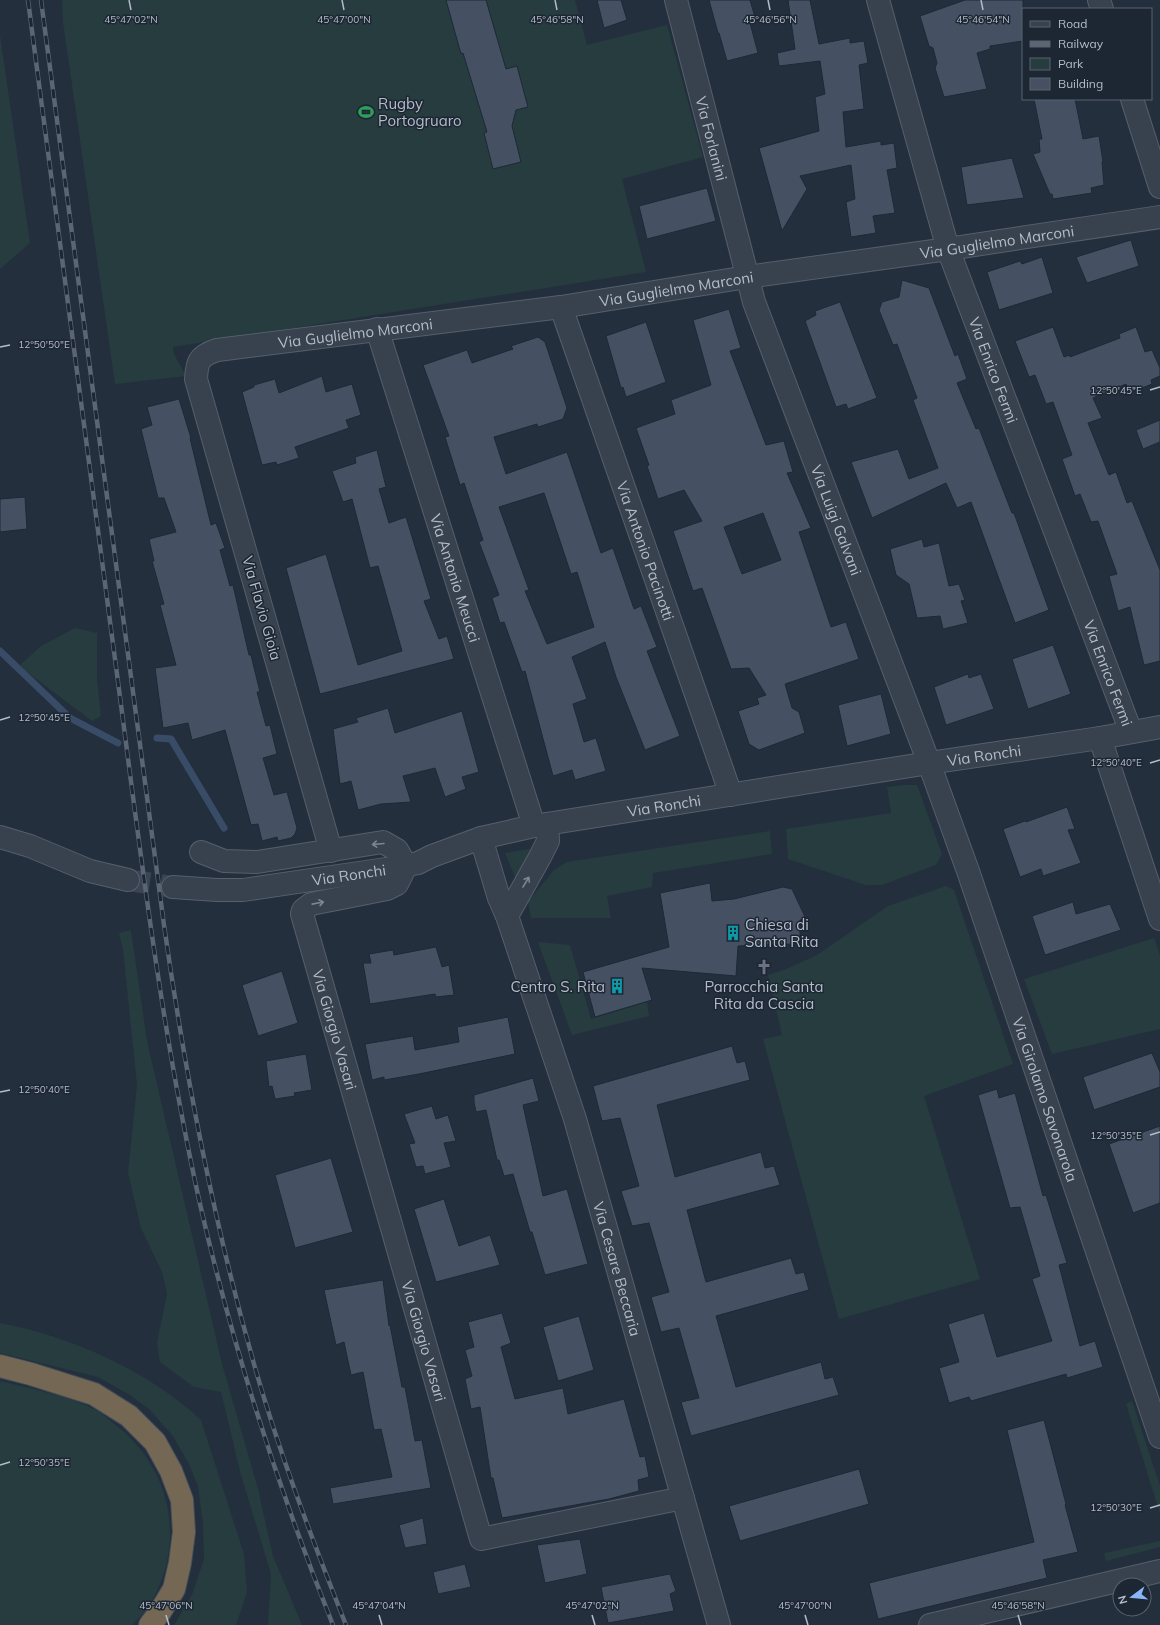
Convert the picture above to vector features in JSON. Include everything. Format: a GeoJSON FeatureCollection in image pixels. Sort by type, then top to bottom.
{"type":"FeatureCollection","features":[{"type":"Feature","properties":{"kind":"highway"},"geometry":{"type":"LineString","coordinates":[[0,1366],[94,1394],[129,1416],[155,1442],[171,1470],[182,1500],[184,1532],[180,1563],[174,1589],[150,1625]]}},
{"type":"Feature","properties":{"kind":"street","name":"Via Forlanini"},"geometry":{"type":"LineString","coordinates":[[676,0],[747,277]]}},
{"type":"Feature","properties":{"kind":"street","name":"Via Enrico Fermi"},"geometry":{"type":"LineString","coordinates":[[878,0],[948,249],[1131,732]]}},
{"type":"Feature","properties":{"kind":"street"},"geometry":{"type":"LineString","coordinates":[[1132,100],[1160,187]]}},
{"type":"Feature","properties":{"kind":"street","name":"Via Guglielmo Marconi"},"geometry":{"type":"LineString","coordinates":[[197,364],[205,354],[217,350],[561,307],[747,277],[1160,217]]}},
{"type":"Feature","properties":{"kind":"street","name":"Via Luigi Galvani"},"geometry":{"type":"LineString","coordinates":[[747,277],[754,302],[929,763]]}},
{"type":"Feature","properties":{"kind":"street","name":"Via Antonio Pacinotti"},"geometry":{"type":"LineString","coordinates":[[561,307],[731,795]]}},
{"type":"Feature","properties":{"kind":"street","name":"Via Antonio Meucci"},"geometry":{"type":"LineString","coordinates":[[377,329],[541,825]]}},
{"type":"Feature","properties":{"kind":"street","name":"Via Flavio Gioia"},"geometry":{"type":"LineString","coordinates":[[197,364],[196,379],[331,851]]}},
{"type":"Feature","properties":{"kind":"street","name":"Via Ronchi"},"geometry":{"type":"LineString","coordinates":[[173,887],[243,890],[406,866],[481,838],[541,825],[929,763],[1100,738],[1160,727]]}},
{"type":"Feature","properties":{"kind":"street"},"geometry":{"type":"LineString","coordinates":[[1100,738],[1160,919]]}},
{"type":"Feature","properties":{"kind":"street","name":"Via Girolamo Savonarola"},"geometry":{"type":"LineString","coordinates":[[929,763],[968,871],[1160,1438]]}},
{"type":"Feature","properties":{"kind":"street"},"geometry":{"type":"LineString","coordinates":[[507,916],[548,841],[541,825]]}},
{"type":"Feature","properties":{"kind":"street"},"geometry":{"type":"LineString","coordinates":[[0,838],[30,846],[90,871],[128,880]]}},
{"type":"Feature","properties":{"kind":"street","name":"Via Cesare Beccaria"},"geometry":{"type":"LineString","coordinates":[[481,838],[575,1119],[719,1625]]}},
{"type":"Feature","properties":{"kind":"street"},"geometry":{"type":"LineString","coordinates":[[201,852],[224,861],[257,862],[383,842],[396,850],[406,866]]}},
{"type":"Feature","properties":{"kind":"street","name":"Via Giorgio Vasari"},"geometry":{"type":"LineString","coordinates":[[406,866],[397,884],[388,890],[311,904],[303,910],[302,914],[481,1539],[683,1498]]}},
{"type":"Feature","properties":{"kind":"street"},"geometry":{"type":"LineString","coordinates":[[930,1625],[1160,1571]]}},
{"type":"Feature","properties":{"kind":"green space","name":"Rugby Portogruaro"},"geometry":{"type":"Polygon","coordinates":[[[62,0],[575,0],[587,45],[667,25],[703,157],[622,179],[646,272],[173,347],[174,354],[186,376],[115,384],[63,22],[62,0]]]}},
{"type":"Feature","properties":{"kind":"green space"},"geometry":{"type":"Polygon","coordinates":[[[0,35],[30,243],[0,269],[0,35]]]}},
{"type":"Feature","properties":{"kind":"green space"},"geometry":{"type":"Polygon","coordinates":[[[75,628],[97,633],[97,678],[101,716],[92,721],[19,666],[41,646],[75,628]]]}},
{"type":"Feature","properties":{"kind":"green space"},"geometry":{"type":"Polygon","coordinates":[[[917,785],[942,854],[936,865],[882,885],[866,885],[788,859],[786,829],[891,813],[887,787],[917,785]]]}},
{"type":"Feature","properties":{"kind":"green space"},"geometry":{"type":"Polygon","coordinates":[[[770,831],[772,854],[653,873],[652,887],[607,896],[611,918],[531,918],[528,902],[554,870],[567,862],[770,831]]]}},
{"type":"Feature","properties":{"kind":"green space"},"geometry":{"type":"Polygon","coordinates":[[[534,848],[518,884],[505,853],[534,848]]]}},
{"type":"Feature","properties":{"kind":"green space"},"geometry":{"type":"Polygon","coordinates":[[[946,886],[954,890],[1013,1064],[924,1096],[980,1279],[839,1319],[763,1039],[782,1035],[768,975],[784,970],[817,955],[888,906],[946,886]]]}},
{"type":"Feature","properties":{"kind":"green space"},"geometry":{"type":"Polygon","coordinates":[[[131,930],[147,1041],[222,1364],[258,1489],[273,1556],[302,1625],[268,1625],[271,1574],[241,1475],[221,1392],[194,1387],[160,1362],[157,1342],[167,1294],[162,1272],[141,1228],[128,1173],[137,1085],[123,949],[119,933],[131,930]]]}},
{"type":"Feature","properties":{"kind":"green space"},"geometry":{"type":"Polygon","coordinates":[[[1154,938],[1160,955],[1160,1029],[1052,1054],[1024,979],[1154,938]]]}},
{"type":"Feature","properties":{"kind":"green space"},"geometry":{"type":"Polygon","coordinates":[[[538,942],[570,945],[591,1019],[647,1002],[649,1016],[572,1035],[538,942]]]}},
{"type":"Feature","properties":{"kind":"green space"},"geometry":{"type":"Polygon","coordinates":[[[0,1323],[54,1337],[81,1346],[107,1358],[158,1386],[201,1420],[244,1554],[247,1592],[236,1625],[174,1625],[192,1595],[204,1559],[203,1523],[198,1486],[189,1464],[173,1436],[149,1409],[130,1395],[98,1377],[0,1353],[0,1323]]]}},
{"type":"Feature","properties":{"kind":"green space"},"geometry":{"type":"Polygon","coordinates":[[[0,1381],[61,1396],[96,1410],[133,1441],[149,1461],[161,1484],[168,1508],[170,1533],[168,1558],[160,1583],[148,1607],[132,1625],[0,1625],[0,1381]]]}},
{"type":"Feature","properties":{"kind":"green space"},"geometry":{"type":"Polygon","coordinates":[[[1132,1401],[1160,1486],[1160,1514],[1126,1404],[1132,1401]]]}},
{"type":"Feature","properties":{"kind":"green space"},"geometry":{"type":"Polygon","coordinates":[[[1160,1541],[1160,1547],[1106,1561],[1104,1553],[1160,1541]]]}},
{"type":"Feature","properties":{"kind":"building"},"geometry":{"type":"Polygon","coordinates":[[[446,0],[486,0],[506,69],[517,66],[528,107],[516,110],[512,126],[521,162],[493,169],[484,133],[487,132],[463,53],[461,54],[446,0]]]}},
{"type":"Feature","properties":{"kind":"building"},"geometry":{"type":"Polygon","coordinates":[[[597,0],[621,0],[627,20],[604,28],[597,0]]]}},
{"type":"Feature","properties":{"kind":"building"},"geometry":{"type":"Polygon","coordinates":[[[709,0],[750,0],[755,17],[749,19],[758,53],[727,61],[709,0]]]}},
{"type":"Feature","properties":{"kind":"building"},"geometry":{"type":"Polygon","coordinates":[[[788,0],[810,0],[819,44],[850,38],[850,43],[864,41],[868,63],[859,65],[864,109],[843,112],[846,147],[881,141],[881,145],[894,143],[897,168],[887,170],[895,213],[873,216],[876,233],[851,237],[846,202],[855,199],[851,165],[800,176],[807,189],[782,231],[759,148],[819,131],[815,97],[825,94],[820,61],[779,66],[777,53],[795,49],[788,0]]]}},
{"type":"Feature","properties":{"kind":"building"},"geometry":{"type":"Polygon","coordinates":[[[965,0],[1023,0],[1022,41],[990,46],[990,49],[977,53],[987,89],[944,97],[935,68],[937,63],[933,48],[929,46],[920,16],[965,0]]]}},
{"type":"Feature","properties":{"kind":"building"},"geometry":{"type":"Polygon","coordinates":[[[1034,100],[1075,100],[1083,139],[1099,136],[1103,162],[1104,185],[1091,188],[1092,193],[1053,199],[1033,154],[1040,152],[1039,139],[1042,139],[1034,100]]]}},
{"type":"Feature","properties":{"kind":"building"},"geometry":{"type":"Polygon","coordinates":[[[1012,158],[1024,198],[967,205],[961,167],[1012,158]]]}},
{"type":"Feature","properties":{"kind":"building"},"geometry":{"type":"Polygon","coordinates":[[[707,188],[716,221],[647,239],[639,206],[707,188]]]}},
{"type":"Feature","properties":{"kind":"building"},"geometry":{"type":"Polygon","coordinates":[[[1131,240],[1139,266],[1087,283],[1076,257],[1131,240]]]}},
{"type":"Feature","properties":{"kind":"building"},"geometry":{"type":"Polygon","coordinates":[[[1042,257],[1053,293],[999,310],[987,272],[1020,261],[1022,264],[1042,257]]]}},
{"type":"Feature","properties":{"kind":"building"},"geometry":{"type":"Polygon","coordinates":[[[902,280],[929,288],[955,356],[958,354],[967,379],[957,383],[976,429],[979,428],[1012,513],[1014,513],[1049,610],[1015,623],[971,502],[957,508],[946,483],[872,518],[851,462],[898,449],[909,479],[938,468],[913,400],[917,398],[897,344],[893,345],[879,310],[882,302],[899,297],[902,280]]]}},
{"type":"Feature","properties":{"kind":"building"},"geometry":{"type":"Polygon","coordinates":[[[840,302],[877,398],[848,409],[846,404],[836,407],[805,321],[816,315],[815,311],[840,302]]]}},
{"type":"Feature","properties":{"kind":"building"},"geometry":{"type":"Polygon","coordinates":[[[729,309],[741,348],[730,351],[766,445],[784,441],[793,472],[787,473],[811,528],[799,532],[831,627],[846,622],[859,659],[785,684],[792,708],[799,712],[805,733],[759,750],[749,744],[738,711],[759,704],[757,698],[766,695],[749,668],[731,669],[702,588],[693,591],[673,531],[702,521],[684,490],[658,499],[647,466],[649,465],[636,428],[675,414],[671,400],[711,385],[693,320],[729,309]],[[763,513],[724,527],[742,574],[781,560],[763,513]]]}},
{"type":"Feature","properties":{"kind":"building"},"geometry":{"type":"Polygon","coordinates":[[[646,322],[666,382],[626,397],[623,387],[621,388],[606,336],[646,322]]]}},
{"type":"Feature","properties":{"kind":"building"},"geometry":{"type":"Polygon","coordinates":[[[1053,327],[1064,357],[1070,355],[1070,357],[1120,338],[1119,334],[1136,327],[1145,352],[1152,350],[1160,368],[1160,376],[1151,380],[1152,384],[1137,390],[1136,387],[1128,390],[1126,384],[1093,398],[1102,418],[1088,423],[1109,475],[1116,472],[1127,503],[1132,501],[1160,570],[1160,661],[1144,665],[1130,607],[1118,611],[1109,576],[1117,574],[1098,521],[1091,522],[1080,494],[1075,496],[1062,459],[1072,455],[1053,402],[1046,404],[1035,375],[1029,377],[1015,341],[1053,327]]]}},
{"type":"Feature","properties":{"kind":"building"},"geometry":{"type":"Polygon","coordinates":[[[538,337],[545,342],[567,408],[563,419],[538,427],[537,424],[494,437],[506,474],[567,452],[601,553],[613,548],[634,609],[641,606],[657,647],[647,651],[680,736],[645,750],[616,677],[605,642],[572,657],[587,699],[573,704],[584,742],[596,738],[606,771],[575,780],[572,770],[553,776],[525,671],[522,672],[504,622],[500,623],[492,598],[499,595],[479,542],[483,540],[464,483],[460,485],[445,437],[449,436],[423,365],[467,350],[472,363],[513,349],[511,346],[538,337]],[[544,493],[499,507],[529,590],[525,591],[547,644],[594,627],[577,572],[571,574],[544,493]]]}},
{"type":"Feature","properties":{"kind":"building"},"geometry":{"type":"Polygon","coordinates":[[[322,376],[326,392],[352,384],[361,415],[346,420],[349,428],[295,447],[299,458],[277,465],[276,462],[262,465],[242,392],[254,387],[254,385],[275,379],[279,393],[322,376]]]}},
{"type":"Feature","properties":{"kind":"building"},"geometry":{"type":"Polygon","coordinates":[[[179,399],[191,438],[211,525],[216,523],[225,548],[220,550],[230,586],[233,585],[249,655],[251,655],[260,692],[257,692],[266,726],[270,725],[277,754],[263,758],[274,795],[287,792],[297,828],[295,834],[291,838],[278,841],[277,837],[262,841],[258,824],[251,825],[225,730],[192,740],[188,723],[163,728],[155,668],[176,665],[160,605],[164,604],[152,561],[154,561],[149,539],[176,532],[164,498],[158,498],[141,429],[152,425],[147,407],[179,399]]]}},
{"type":"Feature","properties":{"kind":"building"},"geometry":{"type":"Polygon","coordinates":[[[1160,420],[1160,442],[1143,449],[1136,430],[1160,420]]]}},
{"type":"Feature","properties":{"kind":"building"},"geometry":{"type":"Polygon","coordinates":[[[377,450],[386,487],[379,489],[389,523],[406,517],[431,599],[424,601],[439,639],[447,636],[454,659],[320,694],[286,568],[326,554],[358,665],[402,651],[378,566],[370,568],[352,499],[343,502],[332,471],[356,463],[355,457],[377,450]]]}},
{"type":"Feature","properties":{"kind":"building"},"geometry":{"type":"Polygon","coordinates":[[[25,497],[27,529],[0,532],[0,499],[25,497]]]}},
{"type":"Feature","properties":{"kind":"building"},"geometry":{"type":"Polygon","coordinates":[[[922,539],[924,547],[939,543],[949,586],[959,584],[965,600],[961,601],[968,623],[943,629],[940,616],[917,618],[909,584],[896,575],[890,549],[922,539]]]}},
{"type":"Feature","properties":{"kind":"building"},"geometry":{"type":"Polygon","coordinates":[[[1053,645],[1071,694],[1028,709],[1012,659],[1053,645]]]}},
{"type":"Feature","properties":{"kind":"building"},"geometry":{"type":"Polygon","coordinates":[[[968,674],[969,678],[981,674],[994,709],[946,725],[934,687],[968,674]]]}},
{"type":"Feature","properties":{"kind":"building"},"geometry":{"type":"Polygon","coordinates":[[[881,694],[891,734],[847,746],[838,705],[881,694]]]}},
{"type":"Feature","properties":{"kind":"building"},"geometry":{"type":"Polygon","coordinates":[[[388,708],[395,733],[462,711],[479,772],[462,777],[466,789],[445,797],[435,768],[403,776],[411,802],[381,804],[358,810],[351,781],[340,784],[333,729],[358,722],[356,718],[388,708]]]}},
{"type":"Feature","properties":{"kind":"building"},"geometry":{"type":"Polygon","coordinates":[[[1067,807],[1075,829],[1068,830],[1081,863],[1043,876],[1041,869],[1020,877],[1003,829],[1067,807]]]}},
{"type":"Feature","properties":{"kind":"building","name":"Chiesa di Santa Rita"},"geometry":{"type":"Polygon","coordinates":[[[710,883],[712,901],[734,899],[783,887],[792,889],[806,919],[800,920],[800,940],[793,944],[738,946],[736,976],[642,968],[652,1000],[595,1017],[583,972],[669,947],[660,893],[710,883]]]}},
{"type":"Feature","properties":{"kind":"building"},"geometry":{"type":"Polygon","coordinates":[[[1073,902],[1076,914],[1110,904],[1121,930],[1045,955],[1032,916],[1073,902]]]}},
{"type":"Feature","properties":{"kind":"building"},"geometry":{"type":"Polygon","coordinates":[[[436,947],[442,967],[449,965],[454,995],[436,997],[435,994],[370,1004],[363,963],[371,963],[369,954],[393,950],[394,955],[436,947]]]}},
{"type":"Feature","properties":{"kind":"building"},"geometry":{"type":"Polygon","coordinates":[[[282,971],[298,1023],[258,1036],[242,985],[282,971]]]}},
{"type":"Feature","properties":{"kind":"building"},"geometry":{"type":"Polygon","coordinates":[[[508,1017],[515,1054],[419,1074],[384,1080],[384,1077],[372,1080],[365,1044],[413,1036],[415,1050],[459,1042],[457,1027],[508,1017]]]}},
{"type":"Feature","properties":{"kind":"building"},"geometry":{"type":"Polygon","coordinates":[[[732,1046],[737,1063],[745,1061],[750,1080],[657,1105],[675,1177],[761,1152],[765,1168],[774,1166],[780,1185],[687,1210],[706,1282],[791,1258],[796,1274],[804,1272],[809,1290],[716,1316],[736,1387],[821,1362],[825,1379],[833,1377],[839,1395],[691,1436],[681,1402],[699,1398],[679,1328],[661,1332],[651,1297],[669,1292],[649,1223],[632,1226],[621,1191],[639,1186],[620,1118],[602,1121],[593,1086],[732,1046]]]}},
{"type":"Feature","properties":{"kind":"building"},"geometry":{"type":"Polygon","coordinates":[[[1152,1053],[1160,1072],[1160,1087],[1094,1110],[1083,1077],[1152,1053]]]}},
{"type":"Feature","properties":{"kind":"building"},"geometry":{"type":"Polygon","coordinates":[[[306,1054],[312,1090],[294,1093],[295,1096],[275,1099],[272,1086],[269,1087],[266,1061],[306,1054]]]}},
{"type":"Feature","properties":{"kind":"building"},"geometry":{"type":"Polygon","coordinates":[[[533,1078],[539,1101],[523,1105],[543,1196],[567,1189],[588,1264],[545,1275],[532,1232],[530,1232],[513,1174],[504,1176],[499,1160],[497,1160],[486,1110],[476,1112],[474,1102],[474,1095],[533,1078]]]}},
{"type":"Feature","properties":{"kind":"building"},"geometry":{"type":"Polygon","coordinates":[[[997,1089],[999,1098],[1015,1093],[1043,1196],[1046,1195],[1067,1263],[1059,1265],[1080,1346],[1095,1341],[1103,1367],[1067,1378],[1066,1374],[971,1401],[969,1397],[949,1403],[939,1368],[959,1362],[948,1324],[984,1313],[997,1357],[1052,1341],[1032,1279],[1040,1276],[1020,1207],[1010,1208],[978,1095],[997,1089]]]}},
{"type":"Feature","properties":{"kind":"building"},"geometry":{"type":"Polygon","coordinates":[[[432,1106],[436,1119],[448,1115],[456,1141],[444,1143],[451,1167],[425,1174],[423,1166],[416,1167],[409,1144],[415,1143],[404,1114],[432,1106]]]}},
{"type":"Feature","properties":{"kind":"building"},"geometry":{"type":"Polygon","coordinates":[[[1160,1126],[1160,1203],[1133,1213],[1109,1144],[1160,1126]]]}},
{"type":"Feature","properties":{"kind":"building"},"geometry":{"type":"Polygon","coordinates":[[[331,1158],[353,1232],[295,1248],[275,1175],[331,1158]]]}},
{"type":"Feature","properties":{"kind":"building"},"geometry":{"type":"Polygon","coordinates":[[[444,1199],[459,1246],[490,1235],[500,1265],[436,1282],[414,1209],[444,1199]]]}},
{"type":"Feature","properties":{"kind":"building"},"geometry":{"type":"Polygon","coordinates":[[[383,1280],[389,1326],[390,1325],[402,1387],[405,1387],[415,1441],[422,1440],[431,1488],[333,1504],[330,1488],[392,1477],[381,1429],[374,1430],[363,1372],[351,1375],[344,1342],[336,1345],[324,1290],[383,1280]]]}},
{"type":"Feature","properties":{"kind":"building"},"geometry":{"type":"Polygon","coordinates":[[[502,1313],[511,1343],[501,1347],[515,1399],[563,1388],[568,1414],[624,1399],[640,1457],[645,1456],[649,1477],[638,1480],[639,1491],[609,1499],[502,1518],[493,1478],[491,1478],[480,1407],[471,1409],[465,1379],[472,1376],[465,1350],[474,1347],[468,1322],[502,1313]]]}},
{"type":"Feature","properties":{"kind":"building"},"geometry":{"type":"Polygon","coordinates":[[[579,1316],[594,1370],[558,1381],[543,1327],[579,1316]]]}},
{"type":"Feature","properties":{"kind":"building"},"geometry":{"type":"Polygon","coordinates":[[[1044,1420],[1078,1552],[1043,1560],[1047,1578],[878,1619],[869,1583],[1034,1542],[1007,1430],[1044,1420]]]}},
{"type":"Feature","properties":{"kind":"building"},"geometry":{"type":"Polygon","coordinates":[[[859,1469],[869,1504],[740,1541],[729,1506],[859,1469]]]}},
{"type":"Feature","properties":{"kind":"building"},"geometry":{"type":"Polygon","coordinates":[[[423,1518],[427,1544],[405,1548],[399,1525],[423,1518]]]}},
{"type":"Feature","properties":{"kind":"building"},"geometry":{"type":"Polygon","coordinates":[[[580,1539],[587,1574],[545,1583],[537,1545],[580,1539]]]}},
{"type":"Feature","properties":{"kind":"building"},"geometry":{"type":"Polygon","coordinates":[[[465,1564],[471,1587],[438,1594],[433,1572],[465,1564]]]}},
{"type":"Feature","properties":{"kind":"building"},"geometry":{"type":"Polygon","coordinates":[[[670,1574],[676,1591],[670,1594],[674,1611],[608,1623],[601,1587],[670,1574]]]}},
{"type":"Feature","properties":{"kind":"waterway"},"geometry":{"type":"LineString","coordinates":[[0,651],[70,718],[118,743]]}},
{"type":"Feature","properties":{"kind":"waterway"},"geometry":{"type":"LineString","coordinates":[[157,738],[171,739],[224,828]]}},
{"type":"Feature","properties":{"kind":"tunnel"},"geometry":{"type":"LineString","coordinates":[[128,880],[173,887]]}},
{"type":"Feature","properties":{"kind":"railway"},"geometry":{"type":"LineString","coordinates":[[28,0],[150,925],[186,1135],[213,1258],[242,1364],[275,1470],[333,1625]]}},
{"type":"Feature","properties":{"kind":"railway"},"geometry":{"type":"LineString","coordinates":[[41,0],[164,925],[191,1091],[213,1201],[239,1310],[254,1364],[274,1430],[346,1625]]}},
{"type":"Feature","properties":{"kind":"place","name":"Rugby Portogruaro"},"geometry":{"type":"Point","coordinates":[366,112]}},
{"type":"Feature","properties":{"kind":"place","name":"Chiesa di Santa Rita"},"geometry":{"type":"Point","coordinates":[733,933]}},
{"type":"Feature","properties":{"kind":"place","name":"Parrocchia Santa Rita da Cascia"},"geometry":{"type":"Point","coordinates":[764,967]}},
{"type":"Feature","properties":{"kind":"place","name":"Centro S. Rita"},"geometry":{"type":"Point","coordinates":[617,986]}}]}
